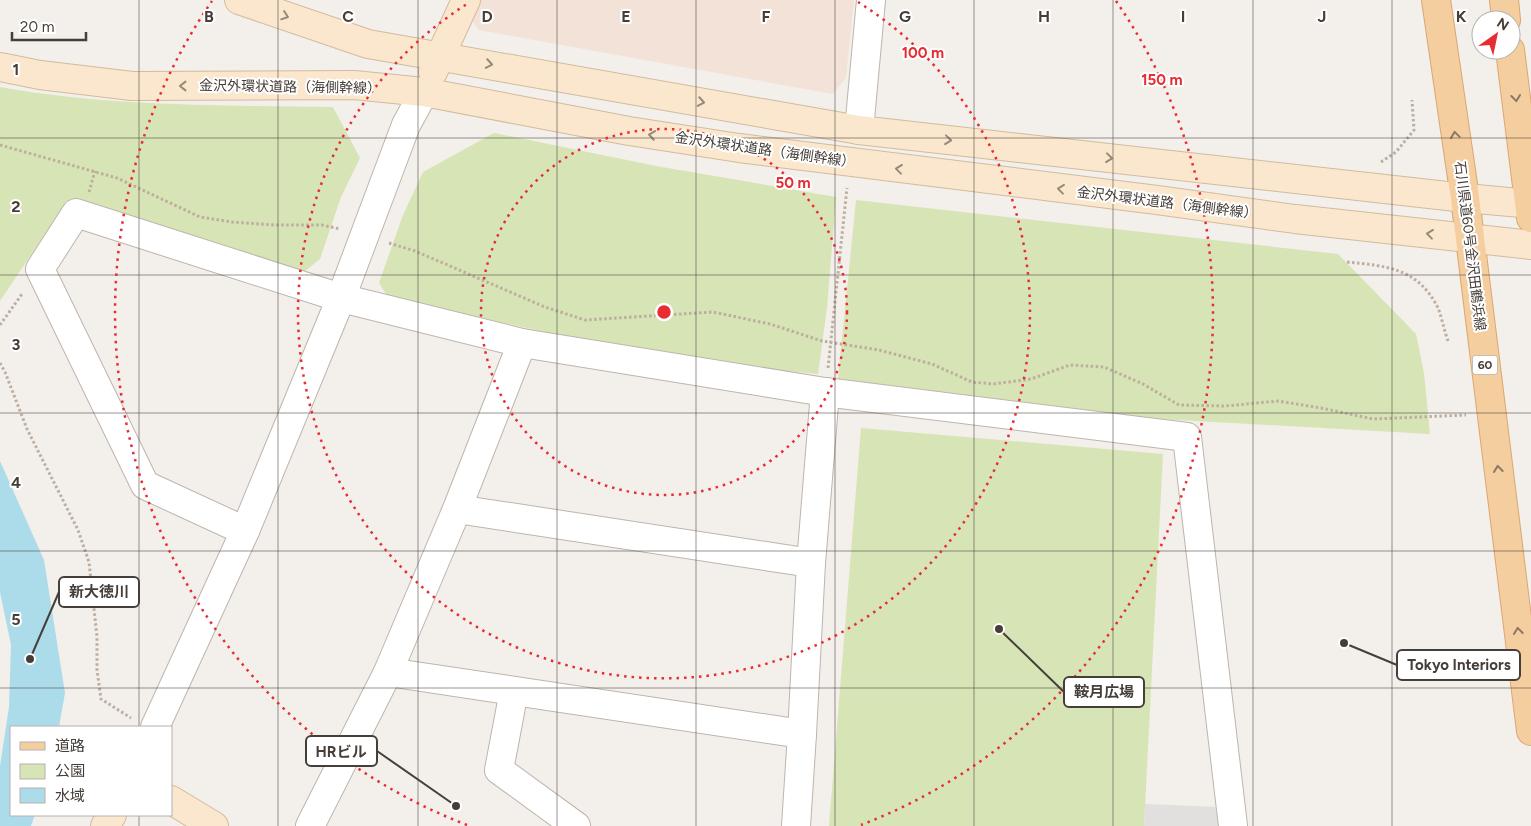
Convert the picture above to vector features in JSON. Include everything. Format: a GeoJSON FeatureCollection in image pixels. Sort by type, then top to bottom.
{"type":"FeatureCollection","features":[{"type":"Feature","properties":{"kind":"main road","name":"石川県道60号金沢田鶴浜線"},"geometry":{"type":"LineString","coordinates":[[1436,0],[1470,239],[1531,731]]}},
{"type":"Feature","properties":{"kind":"main road"},"geometry":{"type":"LineString","coordinates":[[1511,60],[1530,208]]}},
{"type":"Feature","properties":{"kind":"street"},"geometry":{"type":"LineString","coordinates":[[239,0],[368,44],[859,130],[1464,198],[1530,208]]}},
{"type":"Feature","properties":{"kind":"street"},"geometry":{"type":"LineString","coordinates":[[147,725],[245,531],[341,298],[406,125],[424,92],[466,0]]}},
{"type":"Feature","properties":{"kind":"street"},"geometry":{"type":"LineString","coordinates":[[859,130],[871,0]]}},
{"type":"Feature","properties":{"kind":"street","name":"金沢外環状道路（海側幹線）"},"geometry":{"type":"LineString","coordinates":[[0,67],[40,75],[132,86],[354,85],[424,92],[629,131],[739,148],[1295,219],[1531,245]]}},
{"type":"Feature","properties":{"kind":"street"},"geometry":{"type":"LineString","coordinates":[[245,531],[145,485],[40,269],[76,212],[341,298],[522,343],[825,392],[1187,437],[1233,826]]}},
{"type":"Feature","properties":{"kind":"street"},"geometry":{"type":"LineString","coordinates":[[310,826],[388,672],[457,509],[522,343]]}},
{"type":"Feature","properties":{"kind":"street"},"geometry":{"type":"LineString","coordinates":[[796,826],[810,563],[825,392]]}},
{"type":"Feature","properties":{"kind":"street"},"geometry":{"type":"LineString","coordinates":[[457,509],[810,563]]}},
{"type":"Feature","properties":{"kind":"street"},"geometry":{"type":"LineString","coordinates":[[388,672],[802,734]]}},
{"type":"Feature","properties":{"kind":"street"},"geometry":{"type":"LineString","coordinates":[[514,691],[499,770],[576,826]]}},
{"type":"Feature","properties":{"kind":"street"},"geometry":{"type":"LineString","coordinates":[[172,801],[214,826]]}},
{"type":"Feature","properties":{"kind":"path"},"geometry":{"type":"LineString","coordinates":[[1375,165],[1396,152],[1414,130],[1412,100]]}},
{"type":"Feature","properties":{"kind":"path"},"geometry":{"type":"LineString","coordinates":[[0,144],[117,178],[200,217],[274,225],[322,225],[365,235],[415,251],[545,307],[585,320],[713,312],[770,324],[822,341],[879,350],[932,364],[972,382],[992,384],[1031,379],[1070,365],[1104,367],[1144,384],[1179,405],[1225,406],[1278,401],[1373,419],[1491,413]]}},
{"type":"Feature","properties":{"kind":"path"},"geometry":{"type":"LineString","coordinates":[[825,392],[850,162]]}},
{"type":"Feature","properties":{"kind":"path"},"geometry":{"type":"LineString","coordinates":[[1347,262],[1387,266],[1419,280],[1438,308],[1448,341]]}},
{"type":"Feature","properties":{"kind":"path"},"geometry":{"type":"LineString","coordinates":[[0,325],[40,269]]}},
{"type":"Feature","properties":{"kind":"path"},"geometry":{"type":"LineString","coordinates":[[0,364],[5,372],[27,429],[78,530],[89,562],[101,699],[147,725]]}},
{"type":"Feature","properties":{"kind":"shaded area"},"geometry":{"type":"Polygon","coordinates":[[[481,0],[854,0],[846,77],[833,94],[479,30],[471,19],[481,0]]]}},
{"type":"Feature","properties":{"kind":"shaded area"},"geometry":{"type":"Polygon","coordinates":[[[1145,804],[1216,807],[1218,826],[1144,826],[1145,804]]]}},
{"type":"Feature","properties":{"kind":"green space"},"geometry":{"type":"Polygon","coordinates":[[[0,87],[41,94],[124,102],[333,107],[360,158],[341,197],[320,259],[304,272],[67,201],[0,301],[0,87]]]}},
{"type":"Feature","properties":{"kind":"green space"},"geometry":{"type":"Polygon","coordinates":[[[494,133],[656,166],[836,197],[827,308],[818,374],[735,366],[563,336],[388,297],[379,283],[403,215],[423,172],[494,133]]]}},
{"type":"Feature","properties":{"kind":"green space"},"geometry":{"type":"Polygon","coordinates":[[[856,200],[1338,254],[1416,334],[1424,373],[1430,434],[1160,419],[838,379],[856,200]]]}},
{"type":"Feature","properties":{"kind":"green space"},"geometry":{"type":"Polygon","coordinates":[[[861,428],[1163,454],[1144,826],[829,826],[861,428]]]}},
{"type":"Feature","properties":{"kind":"water"},"geometry":{"type":"Polygon","coordinates":[[[0,461],[44,560],[65,693],[59,726],[10,726],[10,816],[35,816],[31,826],[0,826],[0,766],[9,707],[11,645],[0,592],[0,461]]]}},
{"type":"Feature","properties":{"kind":"place","name":"鞍月広場"},"geometry":{"type":"Point","coordinates":[999,629]}},
{"type":"Feature","properties":{"kind":"place","name":"Tokyo Interiors"},"geometry":{"type":"Point","coordinates":[1344,643]}},
{"type":"Feature","properties":{"kind":"place","name":"新大徳川"},"geometry":{"type":"Point","coordinates":[30,659]}},
{"type":"Feature","properties":{"kind":"place","name":"HRビル"},"geometry":{"type":"Point","coordinates":[456,806]}}]}
